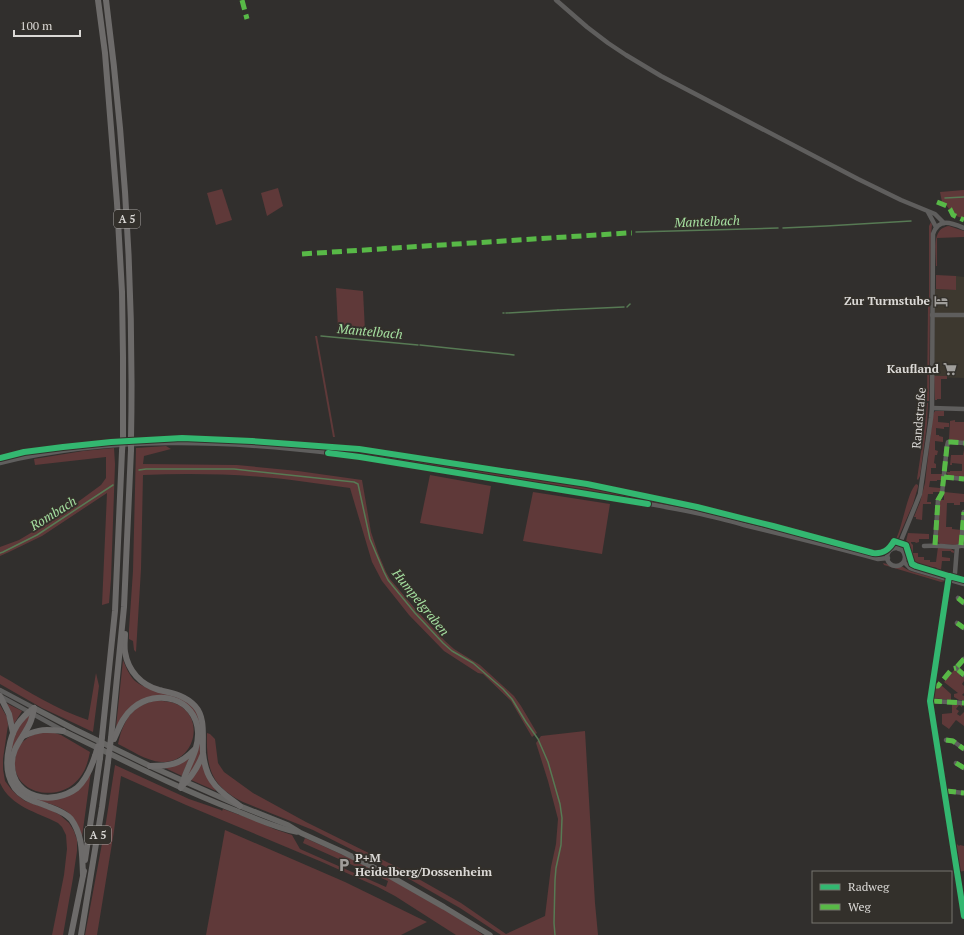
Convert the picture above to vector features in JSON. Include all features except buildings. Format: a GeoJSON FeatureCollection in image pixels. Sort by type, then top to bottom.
{"type":"FeatureCollection","features":[{"type":"Feature","properties":{"kind":"highway","name":"A 5"},"geometry":{"type":"LineString","coordinates":[[71,935],[83,875],[97,757],[102,735],[115,611],[123,439],[122,292],[117,203],[108,84],[98,0]]}},
{"type":"Feature","properties":{"kind":"highway","name":"A 5"},"geometry":{"type":"LineString","coordinates":[[81,935],[102,807],[109,748],[112,738],[124,607],[131,450],[132,384],[126,210],[120,122],[106,0]]}},
{"type":"Feature","properties":{"kind":"highway"},"geometry":{"type":"LineString","coordinates":[[124,607],[127,613],[124,651],[132,671],[137,678],[145,684],[153,688],[181,696],[195,706],[202,719],[203,754],[208,774],[218,789],[240,806]]}},
{"type":"Feature","properties":{"kind":"highway"},"geometry":{"type":"LineString","coordinates":[[0,696],[10,714],[13,733]]}},
{"type":"Feature","properties":{"kind":"highway"},"geometry":{"type":"LineString","coordinates":[[112,738],[126,715],[133,707],[155,698],[166,698],[183,703],[194,716],[198,734],[192,760],[183,784]]}},
{"type":"Feature","properties":{"kind":"highway"},"geometry":{"type":"LineString","coordinates":[[32,712],[22,718],[13,733],[6,768],[10,780],[16,789],[24,796],[58,810],[70,818],[77,829],[82,844],[83,875]]}},
{"type":"Feature","properties":{"kind":"highway"},"geometry":{"type":"LineString","coordinates":[[32,712],[30,723],[13,752],[12,764],[13,774],[17,783],[26,791],[35,796],[47,798],[67,794],[78,787],[97,757]]}},
{"type":"Feature","properties":{"kind":"highway"},"geometry":{"type":"LineString","coordinates":[[23,736],[44,729],[63,731]]}},
{"type":"Feature","properties":{"kind":"highway"},"geometry":{"type":"LineString","coordinates":[[150,766],[165,766],[180,762],[195,749]]}},
{"type":"Feature","properties":{"kind":"highway"},"geometry":{"type":"LineString","coordinates":[[183,784],[198,768],[203,754]]}},
{"type":"Feature","properties":{"kind":"main road"},"geometry":{"type":"LineString","coordinates":[[32,712],[80,732],[150,766],[216,803],[279,828],[301,833]]}},
{"type":"Feature","properties":{"kind":"main road"},"geometry":{"type":"LineString","coordinates":[[63,731],[183,784],[288,825],[301,833],[381,871],[490,935]]}},
{"type":"Feature","properties":{"kind":"street"},"geometry":{"type":"LineString","coordinates":[[556,0],[586,27],[608,43],[661,76],[851,175],[935,214],[946,222],[964,228]]}},
{"type":"Feature","properties":{"kind":"street"},"geometry":{"type":"LineString","coordinates":[[928,212],[936,227],[946,222]]}},
{"type":"Feature","properties":{"kind":"street","name":"Randstraße"},"geometry":{"type":"LineString","coordinates":[[899,549],[900,542],[920,494],[931,418],[933,234],[936,227]]}},
{"type":"Feature","properties":{"kind":"street"},"geometry":{"type":"LineString","coordinates":[[932,315],[964,315]]}},
{"type":"Feature","properties":{"kind":"street"},"geometry":{"type":"LineString","coordinates":[[932,408],[964,409]]}},
{"type":"Feature","properties":{"kind":"street"},"geometry":{"type":"LineString","coordinates":[[0,463],[18,458],[66,450],[173,442],[235,444],[337,454],[449,471],[693,512],[878,559],[888,558]]}},
{"type":"Feature","properties":{"kind":"street"},"geometry":{"type":"LineString","coordinates":[[935,545],[938,500],[942,493],[948,442],[964,443]]}},
{"type":"Feature","properties":{"kind":"street"},"geometry":{"type":"LineString","coordinates":[[944,477],[964,479]]}},
{"type":"Feature","properties":{"kind":"street"},"geometry":{"type":"LineString","coordinates":[[955,573],[961,546],[964,512]]}},
{"type":"Feature","properties":{"kind":"street"},"geometry":{"type":"LineString","coordinates":[[924,546],[961,546]]}},
{"type":"Feature","properties":{"kind":"street"},"geometry":{"type":"LineString","coordinates":[[896,548],[901,550],[905,557],[904,562],[896,566],[890,563],[888,558],[891,550],[896,548]]}},
{"type":"Feature","properties":{"kind":"street"},"geometry":{"type":"LineString","coordinates":[[904,562],[910,568],[964,584]]}},
{"type":"Feature","properties":{"kind":"street"},"geometry":{"type":"LineString","coordinates":[[958,598],[964,603]]}},
{"type":"Feature","properties":{"kind":"street"},"geometry":{"type":"LineString","coordinates":[[957,623],[964,628]]}},
{"type":"Feature","properties":{"kind":"street"},"geometry":{"type":"LineString","coordinates":[[964,658],[955,668],[964,675]]}},
{"type":"Feature","properties":{"kind":"street"},"geometry":{"type":"LineString","coordinates":[[0,690],[63,731]]}},
{"type":"Feature","properties":{"kind":"street"},"geometry":{"type":"LineString","coordinates":[[0,696],[32,712]]}},
{"type":"Feature","properties":{"kind":"street"},"geometry":{"type":"LineString","coordinates":[[932,701],[964,703]]}},
{"type":"Feature","properties":{"kind":"street"},"geometry":{"type":"LineString","coordinates":[[946,740],[953,741],[964,749]]}},
{"type":"Feature","properties":{"kind":"street"},"geometry":{"type":"LineString","coordinates":[[956,763],[963,766]]}},
{"type":"Feature","properties":{"kind":"street"},"geometry":{"type":"LineString","coordinates":[[946,791],[964,793]]}},
{"type":"Feature","properties":{"kind":"shaded area"},"geometry":{"type":"Polygon","coordinates":[[[278,188],[283,206],[267,216],[261,193],[278,188]]]}},
{"type":"Feature","properties":{"kind":"shaded area"},"geometry":{"type":"Polygon","coordinates":[[[222,189],[232,220],[216,225],[207,193],[222,189]]]}},
{"type":"Feature","properties":{"kind":"shaded area"},"geometry":{"type":"Polygon","coordinates":[[[964,190],[964,219],[954,215],[942,202],[940,192],[964,190]]]}},
{"type":"Feature","properties":{"kind":"shaded area"},"geometry":{"type":"Polygon","coordinates":[[[931,222],[932,225],[929,303],[929,226],[931,222]]]}},
{"type":"Feature","properties":{"kind":"shaded area"},"geometry":{"type":"Polygon","coordinates":[[[949,226],[964,231],[964,237],[937,238],[936,266],[935,248],[937,236],[939,231],[949,226]]]}},
{"type":"Feature","properties":{"kind":"shaded area"},"geometry":{"type":"Polygon","coordinates":[[[936,275],[956,276],[956,290],[936,289],[936,275]]]}},
{"type":"Feature","properties":{"kind":"shaded area"},"geometry":{"type":"Polygon","coordinates":[[[956,276],[964,277],[964,378],[934,377],[935,289],[956,290],[956,276]]]}},
{"type":"Feature","properties":{"kind":"shaded area"},"geometry":{"type":"Polygon","coordinates":[[[336,288],[363,291],[365,331],[338,329],[336,288]]]}},
{"type":"Feature","properties":{"kind":"shaded area"},"geometry":{"type":"Polygon","coordinates":[[[928,304],[930,304],[929,401],[927,401],[928,304]]]}},
{"type":"Feature","properties":{"kind":"shaded area"},"geometry":{"type":"Polygon","coordinates":[[[315,336],[317,336],[335,437],[333,437],[315,336]]]}},
{"type":"Feature","properties":{"kind":"shaded area"},"geometry":{"type":"Polygon","coordinates":[[[934,376],[947,376],[947,379],[941,379],[941,399],[937,400],[935,400],[934,376]]]}},
{"type":"Feature","properties":{"kind":"shaded area"},"geometry":{"type":"Polygon","coordinates":[[[927,403],[927,424],[920,476],[918,480],[917,479],[927,403]]]}},
{"type":"Feature","properties":{"kind":"shaded area"},"geometry":{"type":"Polygon","coordinates":[[[935,411],[944,411],[944,416],[938,416],[938,422],[949,423],[949,427],[944,427],[944,429],[936,428],[936,435],[943,437],[943,442],[935,441],[935,450],[938,451],[937,455],[935,455],[934,463],[936,464],[936,468],[931,468],[931,474],[942,474],[942,480],[930,481],[929,487],[940,488],[940,492],[928,494],[927,502],[931,502],[931,504],[923,504],[922,520],[914,517],[925,483],[933,414],[935,411]]]}},
{"type":"Feature","properties":{"kind":"shaded area"},"geometry":{"type":"Polygon","coordinates":[[[955,420],[955,422],[964,422],[964,442],[949,439],[950,421],[955,420]]]}},
{"type":"Feature","properties":{"kind":"shaded area"},"geometry":{"type":"Polygon","coordinates":[[[166,446],[171,449],[144,456],[143,464],[237,465],[298,471],[362,480],[371,532],[378,553],[390,579],[445,641],[454,649],[480,665],[514,696],[537,733],[532,737],[511,701],[483,674],[478,673],[444,651],[409,615],[382,581],[372,562],[350,488],[241,475],[143,475],[141,569],[136,652],[134,650],[133,641],[129,639],[129,629],[133,571],[136,448],[166,446]]]}},
{"type":"Feature","properties":{"kind":"shaded area"},"geometry":{"type":"Polygon","coordinates":[[[114,448],[115,464],[111,579],[109,603],[102,605],[107,493],[42,536],[0,556],[0,547],[19,540],[56,518],[101,485],[106,478],[106,457],[35,465],[34,459],[83,451],[114,448]]]}},
{"type":"Feature","properties":{"kind":"shaded area"},"geometry":{"type":"Polygon","coordinates":[[[349,449],[587,486],[699,509],[879,556],[739,520],[648,501],[349,453],[347,451],[349,449]]]}},
{"type":"Feature","properties":{"kind":"shaded area"},"geometry":{"type":"Polygon","coordinates":[[[964,450],[964,477],[949,476],[946,472],[962,471],[962,464],[952,463],[952,465],[950,465],[951,455],[963,455],[964,450]]]}},
{"type":"Feature","properties":{"kind":"shaded area"},"geometry":{"type":"Polygon","coordinates":[[[430,475],[491,486],[483,534],[420,523],[430,475]]]}},
{"type":"Feature","properties":{"kind":"shaded area"},"geometry":{"type":"Polygon","coordinates":[[[916,484],[918,487],[913,504],[896,541],[910,494],[916,484]]]}},
{"type":"Feature","properties":{"kind":"shaded area"},"geometry":{"type":"Polygon","coordinates":[[[533,492],[610,504],[602,554],[523,541],[533,492]]]}},
{"type":"Feature","properties":{"kind":"shaded area"},"geometry":{"type":"Polygon","coordinates":[[[944,492],[964,494],[964,502],[960,502],[960,505],[947,503],[946,527],[961,530],[960,543],[956,545],[940,544],[937,541],[940,500],[944,500],[944,492]]]}},
{"type":"Feature","properties":{"kind":"shaded area"},"geometry":{"type":"Polygon","coordinates":[[[908,533],[929,534],[929,539],[919,539],[919,542],[916,543],[911,542],[913,545],[913,553],[918,553],[918,557],[924,557],[924,560],[930,560],[930,562],[936,562],[938,547],[951,549],[954,551],[954,553],[951,551],[942,551],[942,557],[950,558],[950,561],[942,561],[941,570],[933,567],[933,570],[913,564],[906,541],[908,533]]]}},
{"type":"Feature","properties":{"kind":"shaded area"},"geometry":{"type":"Polygon","coordinates":[[[883,563],[894,567],[903,567],[910,571],[945,581],[941,582],[884,565],[883,563]]]}},
{"type":"Feature","properties":{"kind":"shaded area"},"geometry":{"type":"Polygon","coordinates":[[[123,660],[129,674],[135,681],[152,690],[172,695],[190,704],[196,711],[200,726],[175,697],[138,702],[116,727],[123,660]]]}},
{"type":"Feature","properties":{"kind":"shaded area"},"geometry":{"type":"Polygon","coordinates":[[[954,670],[957,670],[961,673],[960,676],[964,677],[962,684],[964,686],[964,693],[962,695],[964,696],[964,700],[959,700],[954,697],[954,694],[958,693],[944,682],[954,670]]]}},
{"type":"Feature","properties":{"kind":"shaded area"},"geometry":{"type":"Polygon","coordinates":[[[96,673],[99,686],[93,732],[42,708],[0,684],[0,675],[54,706],[88,720],[96,673]]]}},
{"type":"Feature","properties":{"kind":"shaded area"},"geometry":{"type":"Polygon","coordinates":[[[940,684],[951,694],[951,700],[931,698],[933,686],[938,686],[940,684]]]}},
{"type":"Feature","properties":{"kind":"shaded area"},"geometry":{"type":"Polygon","coordinates":[[[155,700],[174,703],[184,709],[191,718],[194,727],[193,738],[189,747],[182,755],[173,761],[161,762],[150,760],[118,744],[123,727],[135,709],[155,700]]]}},
{"type":"Feature","properties":{"kind":"shaded area"},"geometry":{"type":"Polygon","coordinates":[[[6,703],[22,711],[14,724],[6,703]]]}},
{"type":"Feature","properties":{"kind":"shaded area"},"geometry":{"type":"Polygon","coordinates":[[[952,703],[962,704],[962,707],[959,705],[956,709],[959,711],[957,714],[960,716],[964,712],[964,726],[956,720],[949,729],[942,724],[942,714],[952,713],[952,703]]]}},
{"type":"Feature","properties":{"kind":"shaded area"},"geometry":{"type":"Polygon","coordinates":[[[0,705],[7,717],[8,725],[3,759],[5,781],[17,795],[25,801],[51,810],[60,815],[69,823],[77,840],[77,851],[63,935],[52,935],[64,875],[67,849],[66,835],[58,823],[25,808],[11,798],[0,783],[0,705]]]}},
{"type":"Feature","properties":{"kind":"shaded area"},"geometry":{"type":"Polygon","coordinates":[[[28,715],[30,716],[28,722],[12,750],[9,763],[11,774],[22,790],[31,795],[51,799],[61,797],[77,789],[91,771],[82,837],[76,822],[69,813],[52,804],[32,798],[22,792],[11,779],[9,773],[8,756],[11,743],[19,724],[28,715]]]}},
{"type":"Feature","properties":{"kind":"shaded area"},"geometry":{"type":"Polygon","coordinates":[[[200,726],[201,746],[197,763],[188,777],[200,726]]]}},
{"type":"Feature","properties":{"kind":"shaded area"},"geometry":{"type":"Polygon","coordinates":[[[49,731],[61,735],[90,752],[86,767],[79,779],[71,786],[61,791],[51,793],[31,789],[23,783],[17,775],[15,766],[16,754],[23,741],[33,735],[49,731]]]}},
{"type":"Feature","properties":{"kind":"shaded area"},"geometry":{"type":"Polygon","coordinates":[[[585,731],[598,935],[501,935],[460,908],[404,876],[313,830],[243,802],[232,796],[217,782],[213,775],[207,745],[207,733],[215,739],[218,763],[224,772],[253,793],[306,822],[401,869],[461,903],[506,934],[545,916],[551,867],[556,844],[558,819],[536,743],[541,736],[585,731]]]}},
{"type":"Feature","properties":{"kind":"shaded area"},"geometry":{"type":"Polygon","coordinates":[[[190,756],[182,776],[163,767],[190,756]]]}},
{"type":"Feature","properties":{"kind":"shaded area"},"geometry":{"type":"Polygon","coordinates":[[[203,760],[215,789],[216,791],[191,780],[203,760]]]}},
{"type":"Feature","properties":{"kind":"shaded area"},"geometry":{"type":"Polygon","coordinates":[[[115,765],[189,799],[222,811],[223,809],[292,835],[300,849],[386,887],[388,881],[303,843],[305,838],[370,867],[456,916],[483,935],[456,935],[395,896],[378,887],[121,776],[114,831],[97,935],[85,935],[115,765]]]}},
{"type":"Feature","properties":{"kind":"shaded area"},"geometry":{"type":"Polygon","coordinates":[[[225,830],[345,882],[427,922],[401,935],[206,935],[225,830]]]}},
{"type":"Feature","properties":{"kind":"shaded area"},"geometry":{"type":"Polygon","coordinates":[[[957,844],[959,846],[964,846],[964,871],[958,872],[955,847],[957,844]]]}},
{"type":"Feature","properties":{"kind":"waterway","name":"Mantelbach"},"geometry":{"type":"LineString","coordinates":[[945,198],[964,197]]}},
{"type":"Feature","properties":{"kind":"waterway","name":"Mantelbach"},"geometry":{"type":"LineString","coordinates":[[783,228],[911,221]]}},
{"type":"Feature","properties":{"kind":"waterway","name":"Mantelbach"},"geometry":{"type":"LineString","coordinates":[[636,232],[778,228]]}},
{"type":"Feature","properties":{"kind":"waterway","name":"Mantelbach"},"geometry":{"type":"LineString","coordinates":[[627,307],[630,304]]}},
{"type":"Feature","properties":{"kind":"waterway","name":"Mantelbach"},"geometry":{"type":"LineString","coordinates":[[558,310],[624,307]]}},
{"type":"Feature","properties":{"kind":"waterway","name":"Mantelbach"},"geometry":{"type":"LineString","coordinates":[[506,313],[558,310]]}},
{"type":"Feature","properties":{"kind":"waterway","name":"Mantelbach"},"geometry":{"type":"LineString","coordinates":[[321,336],[418,345]]}},
{"type":"Feature","properties":{"kind":"waterway","name":"Mantelbach"},"geometry":{"type":"LineString","coordinates":[[420,345],[514,355]]}},
{"type":"Feature","properties":{"kind":"waterway","name":"Humpelgraben"},"geometry":{"type":"LineString","coordinates":[[139,470],[234,469],[354,482],[358,484],[370,539],[388,580],[415,613],[443,643],[452,651],[473,663],[503,689],[512,699],[538,739],[548,762],[560,804],[562,818],[561,845],[555,880],[555,935]]}},
{"type":"Feature","properties":{"kind":"waterway","name":"Rombach"},"geometry":{"type":"LineString","coordinates":[[0,553],[37,535],[113,485]]}},
{"type":"Feature","properties":{"kind":"marked path"},"geometry":{"type":"LineString","coordinates":[[242,0],[247,19]]}},
{"type":"Feature","properties":{"kind":"marked path"},"geometry":{"type":"LineString","coordinates":[[937,202],[947,206],[953,215],[964,220]]}},
{"type":"Feature","properties":{"kind":"marked path"},"geometry":{"type":"LineString","coordinates":[[302,254],[632,233]]}},
{"type":"Feature","properties":{"kind":"marked path"},"geometry":{"type":"LineString","coordinates":[[935,545],[938,500],[942,493],[948,442],[964,443]]}},
{"type":"Feature","properties":{"kind":"marked path"},"geometry":{"type":"LineString","coordinates":[[944,477],[964,479]]}},
{"type":"Feature","properties":{"kind":"marked path"},"geometry":{"type":"LineString","coordinates":[[961,545],[964,512]]}},
{"type":"Feature","properties":{"kind":"marked path"},"geometry":{"type":"LineString","coordinates":[[958,598],[964,603]]}},
{"type":"Feature","properties":{"kind":"marked path"},"geometry":{"type":"LineString","coordinates":[[957,623],[964,628]]}},
{"type":"Feature","properties":{"kind":"marked path"},"geometry":{"type":"LineString","coordinates":[[964,659],[956,668],[964,675]]}},
{"type":"Feature","properties":{"kind":"marked path"},"geometry":{"type":"LineString","coordinates":[[932,686],[938,686],[952,669],[956,668]]}},
{"type":"Feature","properties":{"kind":"marked path"},"geometry":{"type":"LineString","coordinates":[[932,701],[964,703]]}},
{"type":"Feature","properties":{"kind":"marked path"},"geometry":{"type":"LineString","coordinates":[[946,740],[953,741],[964,749]]}},
{"type":"Feature","properties":{"kind":"marked path"},"geometry":{"type":"LineString","coordinates":[[956,763],[964,768]]}},
{"type":"Feature","properties":{"kind":"marked path"},"geometry":{"type":"LineString","coordinates":[[946,791],[964,793]]}},
{"type":"Feature","properties":{"kind":"cycle path"},"geometry":{"type":"LineString","coordinates":[[0,458],[24,452],[63,447],[111,442],[182,438],[252,441],[359,449],[587,484],[697,507],[873,553],[885,551],[894,541],[906,545],[912,564],[949,576]]}},
{"type":"Feature","properties":{"kind":"cycle path"},"geometry":{"type":"LineString","coordinates":[[328,453],[648,504]]}},
{"type":"Feature","properties":{"kind":"cycle path"},"geometry":{"type":"LineString","coordinates":[[964,580],[949,576],[930,701],[964,916]]}},
{"type":"Feature","properties":{"kind":"place","name":"Zur Turmstube"},"geometry":{"type":"Point","coordinates":[941,301]}},
{"type":"Feature","properties":{"kind":"place","name":"Kaufland"},"geometry":{"type":"Point","coordinates":[950,369]}},
{"type":"Feature","properties":{"kind":"place","name":"P+M Heidelberg/Dossenheim"},"geometry":{"type":"Point","coordinates":[344,865]}}]}
